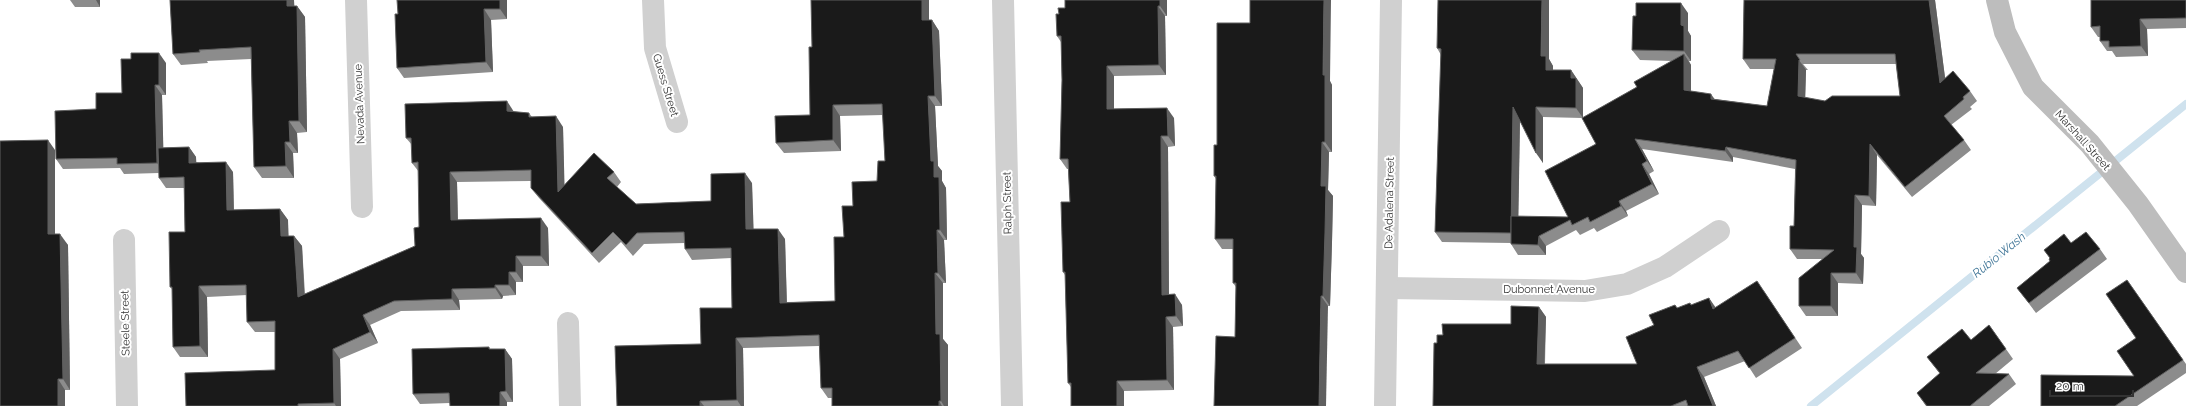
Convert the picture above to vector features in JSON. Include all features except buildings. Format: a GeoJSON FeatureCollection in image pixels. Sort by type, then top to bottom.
{"type":"FeatureCollection","features":[{"type":"Feature","properties":{"kind":"street","name":"Nevada Avenue"},"geometry":{"type":"LineString","coordinates":[[356,0],[362,207]]}},
{"type":"Feature","properties":{"kind":"street","name":"Guess Street"},"geometry":{"type":"LineString","coordinates":[[653,0],[655,48],[677,122]]}},
{"type":"Feature","properties":{"kind":"street","name":"Ralph Street"},"geometry":{"type":"LineString","coordinates":[[1003,0],[1012,406]]}},
{"type":"Feature","properties":{"kind":"street","name":"De Adalena Street"},"geometry":{"type":"LineString","coordinates":[[1385,406],[1392,0]]}},
{"type":"Feature","properties":{"kind":"street","name":"Marshall Street"},"geometry":{"type":"LineString","coordinates":[[1997,0],[2005,32],[2033,87],[2090,144],[2138,204],[2186,272]]}},
{"type":"Feature","properties":{"kind":"street","name":"Dubonnet Avenue"},"geometry":{"type":"LineString","coordinates":[[1387,288],[1585,291],[1627,284],[1665,267],[1719,231]]}},
{"type":"Feature","properties":{"kind":"street","name":"Steele Street"},"geometry":{"type":"LineString","coordinates":[[124,240],[126,406]]}},
{"type":"Feature","properties":{"kind":"street"},"geometry":{"type":"LineString","coordinates":[[568,323],[570,406]]}},
{"type":"Feature","properties":{"kind":"waterway","name":"Rubio Wash"},"geometry":{"type":"LineString","coordinates":[[1811,406],[2186,104]]}}]}
